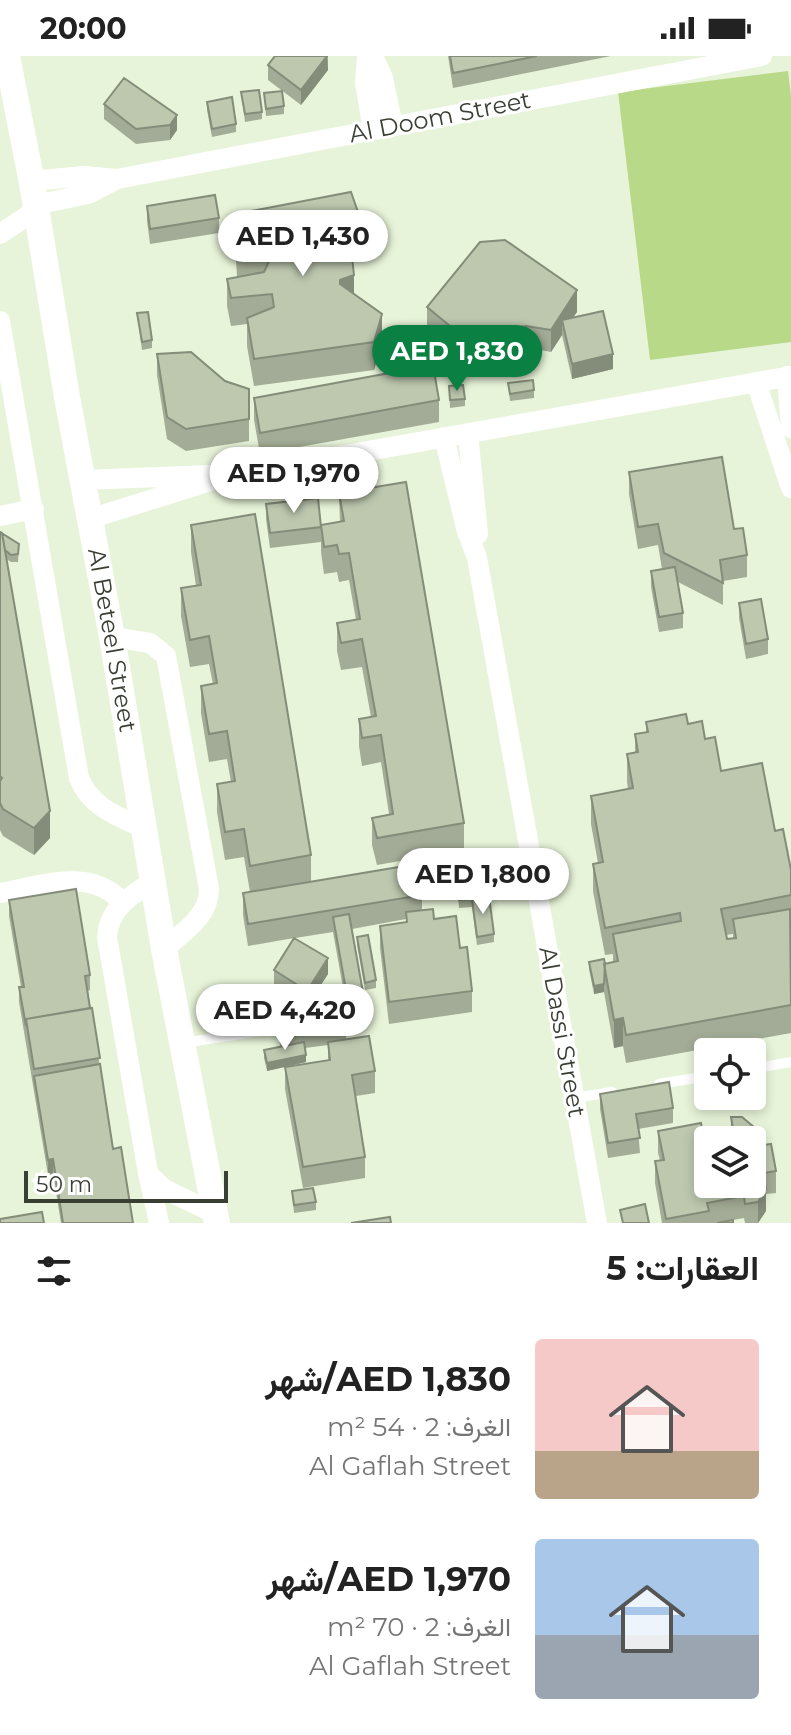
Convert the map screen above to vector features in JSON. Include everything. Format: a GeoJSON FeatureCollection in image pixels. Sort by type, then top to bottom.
{"type":"FeatureCollection","features":[{"type":"Feature","properties":{"kind":"street","name":"Al Beteel Street"},"geometry":{"type":"LineString","coordinates":[[7,56],[112,637],[164,949],[217,1219]]}},
{"type":"Feature","properties":{"kind":"street"},"geometry":{"type":"LineString","coordinates":[[370,56],[383,78],[383,128]]}},
{"type":"Feature","properties":{"kind":"street","name":"Al Doom Street"},"geometry":{"type":"LineString","coordinates":[[34,198],[88,194],[117,179],[383,128],[685,63],[762,56]]}},
{"type":"Feature","properties":{"kind":"street"},"geometry":{"type":"LineString","coordinates":[[0,234],[34,198]]}},
{"type":"Feature","properties":{"kind":"street"},"geometry":{"type":"LineString","coordinates":[[0,321],[79,778],[95,803],[145,829]]}},
{"type":"Feature","properties":{"kind":"street"},"geometry":{"type":"LineString","coordinates":[[89,519],[227,476],[789,376],[791,428]]}},
{"type":"Feature","properties":{"kind":"street"},"geometry":{"type":"LineString","coordinates":[[756,382],[791,488]]}},
{"type":"Feature","properties":{"kind":"street","name":"Al Dassi Street"},"geometry":{"type":"LineString","coordinates":[[468,433],[478,526],[477,558]]}},
{"type":"Feature","properties":{"kind":"street","name":"Al Dassi Street"},"geometry":{"type":"LineString","coordinates":[[444,437],[466,528],[477,558],[597,1223]]}},
{"type":"Feature","properties":{"kind":"street"},"geometry":{"type":"LineString","coordinates":[[82,480],[227,476]]}},
{"type":"Feature","properties":{"kind":"street"},"geometry":{"type":"LineString","coordinates":[[0,516],[34,509]]}},
{"type":"Feature","properties":{"kind":"street"},"geometry":{"type":"LineString","coordinates":[[112,637],[150,643],[166,656],[209,889],[202,914],[164,949]]}},
{"type":"Feature","properties":{"kind":"street"},"geometry":{"type":"LineString","coordinates":[[0,893],[83,880],[105,887],[122,902]]}},
{"type":"Feature","properties":{"kind":"street"},"geometry":{"type":"LineString","coordinates":[[154,880],[122,902],[110,918],[107,937],[159,1223]]}},
{"type":"Feature","properties":{"kind":"street"},"geometry":{"type":"LineString","coordinates":[[148,1173],[164,1189],[217,1219]]}},
{"type":"Feature","properties":{"kind":"lane"},"geometry":{"type":"LineString","coordinates":[[183,1043],[305,1024]]}},
{"type":"Feature","properties":{"kind":"lane"},"geometry":{"type":"LineString","coordinates":[[766,1066],[791,1062]]}},
{"type":"Feature","properties":{"kind":"lane"},"geometry":{"type":"LineString","coordinates":[[648,1086],[694,1078]]}},
{"type":"Feature","properties":{"kind":"lane"},"geometry":{"type":"LineString","coordinates":[[574,1098],[619,1091]]}},
{"type":"Feature","properties":{"kind":"green space"},"geometry":{"type":"Polygon","coordinates":[[[788,71],[791,96],[791,342],[650,360],[618,92],[788,71]]]}},
{"type":"Feature","properties":{"kind":"building"},"geometry":{"type":"Polygon","coordinates":[[[275,56],[327,56],[301,90],[268,65],[275,56]]]}},
{"type":"Feature","properties":{"kind":"building"},"geometry":{"type":"Polygon","coordinates":[[[450,56],[537,56],[453,73],[450,56]]]}},
{"type":"Feature","properties":{"kind":"building"},"geometry":{"type":"Polygon","coordinates":[[[124,78],[177,115],[170,125],[136,129],[104,104],[124,78]]]}},
{"type":"Feature","properties":{"kind":"building"},"geometry":{"type":"Polygon","coordinates":[[[259,90],[262,112],[245,114],[241,92],[259,90]]]}},
{"type":"Feature","properties":{"kind":"building"},"geometry":{"type":"Polygon","coordinates":[[[282,91],[284,106],[266,109],[264,93],[282,91]]]}},
{"type":"Feature","properties":{"kind":"building"},"geometry":{"type":"Polygon","coordinates":[[[232,97],[236,124],[212,129],[207,102],[232,97]]]}},
{"type":"Feature","properties":{"kind":"building"},"geometry":{"type":"Polygon","coordinates":[[[351,192],[360,218],[335,258],[352,257],[354,275],[340,280],[340,284],[382,314],[374,342],[254,359],[247,318],[274,307],[272,294],[231,298],[227,279],[264,272],[271,257],[238,260],[235,214],[351,192]]]}},
{"type":"Feature","properties":{"kind":"building"},"geometry":{"type":"Polygon","coordinates":[[[215,195],[219,218],[150,229],[147,206],[215,195]]]}},
{"type":"Feature","properties":{"kind":"building"},"geometry":{"type":"Polygon","coordinates":[[[505,240],[577,290],[551,330],[526,326],[493,332],[473,345],[427,307],[480,242],[505,240]]]}},
{"type":"Feature","properties":{"kind":"building"},"geometry":{"type":"Polygon","coordinates":[[[603,311],[613,354],[572,364],[562,320],[603,311]]]}},
{"type":"Feature","properties":{"kind":"building"},"geometry":{"type":"Polygon","coordinates":[[[148,312],[152,340],[142,342],[137,313],[148,312]]]}},
{"type":"Feature","properties":{"kind":"building"},"geometry":{"type":"Polygon","coordinates":[[[191,352],[225,381],[249,389],[249,419],[186,429],[167,417],[157,354],[191,352]]]}},
{"type":"Feature","properties":{"kind":"building"},"geometry":{"type":"Polygon","coordinates":[[[433,365],[439,400],[260,433],[254,398],[433,365]]]}},
{"type":"Feature","properties":{"kind":"building"},"geometry":{"type":"Polygon","coordinates":[[[533,380],[534,390],[510,394],[508,383],[533,380]]]}},
{"type":"Feature","properties":{"kind":"building"},"geometry":{"type":"Polygon","coordinates":[[[463,385],[465,399],[450,400],[449,386],[463,385]]]}},
{"type":"Feature","properties":{"kind":"building"},"geometry":{"type":"Polygon","coordinates":[[[722,457],[734,529],[743,528],[747,555],[720,560],[723,583],[664,553],[658,524],[638,527],[629,472],[722,457]]]}},
{"type":"Feature","properties":{"kind":"building"},"geometry":{"type":"Polygon","coordinates":[[[406,482],[464,823],[377,838],[372,818],[393,814],[381,735],[362,738],[359,719],[376,716],[362,639],[341,643],[337,623],[360,619],[349,553],[339,554],[337,545],[324,547],[321,525],[344,521],[339,493],[406,482]]]}},
{"type":"Feature","properties":{"kind":"building"},"geometry":{"type":"Polygon","coordinates":[[[318,498],[321,527],[270,533],[266,504],[318,498]]]}},
{"type":"Feature","properties":{"kind":"building"},"geometry":{"type":"Polygon","coordinates":[[[255,514],[311,855],[250,866],[244,829],[225,832],[217,784],[235,781],[227,731],[209,734],[201,686],[217,683],[209,636],[190,640],[181,588],[201,585],[191,525],[255,514]]]}},
{"type":"Feature","properties":{"kind":"building"},"geometry":{"type":"Polygon","coordinates":[[[0,532],[50,811],[34,828],[3,809],[0,803],[0,532]]]}},
{"type":"Feature","properties":{"kind":"building"},"geometry":{"type":"Polygon","coordinates":[[[2,533],[19,544],[18,554],[11,555],[5,550],[2,533]]]}},
{"type":"Feature","properties":{"kind":"building"},"geometry":{"type":"Polygon","coordinates":[[[675,567],[683,613],[659,617],[651,571],[675,567]]]}},
{"type":"Feature","properties":{"kind":"building"},"geometry":{"type":"Polygon","coordinates":[[[761,599],[768,639],[746,644],[739,603],[761,599]]]}},
{"type":"Feature","properties":{"kind":"building"},"geometry":{"type":"Polygon","coordinates":[[[686,714],[688,724],[702,721],[705,739],[715,737],[721,771],[762,763],[775,831],[783,829],[791,870],[791,895],[721,909],[727,939],[736,938],[733,919],[790,909],[791,1005],[626,1035],[623,1018],[614,1020],[604,964],[618,961],[613,934],[681,921],[680,913],[605,928],[593,864],[603,862],[591,796],[633,788],[627,754],[638,752],[635,734],[648,732],[646,722],[686,714]]]}},
{"type":"Feature","properties":{"kind":"building"},"geometry":{"type":"Polygon","coordinates":[[[417,864],[422,895],[248,924],[243,893],[417,864]]]}},
{"type":"Feature","properties":{"kind":"building"},"geometry":{"type":"Polygon","coordinates":[[[483,866],[485,885],[477,886],[475,867],[483,866]]]}},
{"type":"Feature","properties":{"kind":"building"},"geometry":{"type":"Polygon","coordinates":[[[470,874],[472,899],[459,900],[457,875],[470,874]]]}},
{"type":"Feature","properties":{"kind":"building"},"geometry":{"type":"Polygon","coordinates":[[[76,889],[90,975],[85,976],[90,1008],[26,1019],[26,1026],[19,987],[24,987],[9,900],[76,889]]]}},
{"type":"Feature","properties":{"kind":"building"},"geometry":{"type":"Polygon","coordinates":[[[489,896],[494,934],[477,937],[472,899],[489,896]]]}},
{"type":"Feature","properties":{"kind":"building"},"geometry":{"type":"Polygon","coordinates":[[[433,909],[434,919],[456,916],[460,948],[467,947],[472,991],[389,1002],[380,926],[407,922],[406,912],[433,909]]]}},
{"type":"Feature","properties":{"kind":"building"},"geometry":{"type":"Polygon","coordinates":[[[349,914],[364,998],[348,1001],[333,917],[349,914]]]}},
{"type":"Feature","properties":{"kind":"building"},"geometry":{"type":"Polygon","coordinates":[[[368,935],[376,980],[365,983],[357,937],[368,935]]]}},
{"type":"Feature","properties":{"kind":"building"},"geometry":{"type":"Polygon","coordinates":[[[294,938],[328,958],[307,991],[274,970],[294,938]]]}},
{"type":"Feature","properties":{"kind":"building"},"geometry":{"type":"Polygon","coordinates":[[[604,959],[604,984],[594,986],[589,962],[604,959]]]}},
{"type":"Feature","properties":{"kind":"building"},"geometry":{"type":"Polygon","coordinates":[[[92,1008],[100,1058],[34,1069],[26,1019],[92,1008]]]}},
{"type":"Feature","properties":{"kind":"building"},"geometry":{"type":"Polygon","coordinates":[[[344,1012],[346,1027],[281,1036],[278,1021],[344,1012]]]}},
{"type":"Feature","properties":{"kind":"building"},"geometry":{"type":"Polygon","coordinates":[[[369,1036],[375,1071],[352,1075],[365,1157],[303,1167],[285,1067],[330,1060],[328,1042],[369,1036]]]}},
{"type":"Feature","properties":{"kind":"building"},"geometry":{"type":"Polygon","coordinates":[[[304,1042],[306,1055],[267,1063],[264,1050],[304,1042]]]}},
{"type":"Feature","properties":{"kind":"building"},"geometry":{"type":"Polygon","coordinates":[[[100,1064],[113,1149],[121,1147],[133,1223],[63,1223],[53,1159],[48,1160],[34,1076],[100,1064]]]}},
{"type":"Feature","properties":{"kind":"building"},"geometry":{"type":"Polygon","coordinates":[[[669,1082],[673,1108],[636,1114],[640,1138],[608,1143],[600,1094],[669,1082]]]}},
{"type":"Feature","properties":{"kind":"building"},"geometry":{"type":"Polygon","coordinates":[[[731,1117],[742,1117],[753,1126],[732,1126],[731,1117]]]}},
{"type":"Feature","properties":{"kind":"building"},"geometry":{"type":"Polygon","coordinates":[[[701,1123],[702,1126],[694,1126],[694,1198],[733,1198],[707,1203],[709,1211],[666,1219],[655,1161],[664,1160],[658,1131],[701,1123]]]}},
{"type":"Feature","properties":{"kind":"building"},"geometry":{"type":"Polygon","coordinates":[[[771,1144],[776,1171],[766,1173],[766,1145],[771,1144]]]}},
{"type":"Feature","properties":{"kind":"building"},"geometry":{"type":"Polygon","coordinates":[[[313,1188],[316,1202],[294,1205],[292,1191],[313,1188]]]}},
{"type":"Feature","properties":{"kind":"building"},"geometry":{"type":"Polygon","coordinates":[[[744,1198],[760,1198],[758,1202],[745,1204],[744,1198]]]}},
{"type":"Feature","properties":{"kind":"building"},"geometry":{"type":"Polygon","coordinates":[[[645,1204],[649,1223],[623,1223],[620,1210],[645,1204]]]}},
{"type":"Feature","properties":{"kind":"building"},"geometry":{"type":"Polygon","coordinates":[[[42,1212],[44,1223],[0,1223],[0,1219],[42,1212]]]}},
{"type":"Feature","properties":{"kind":"building"},"geometry":{"type":"Polygon","coordinates":[[[390,1217],[391,1223],[351,1223],[390,1217]]]}}]}
